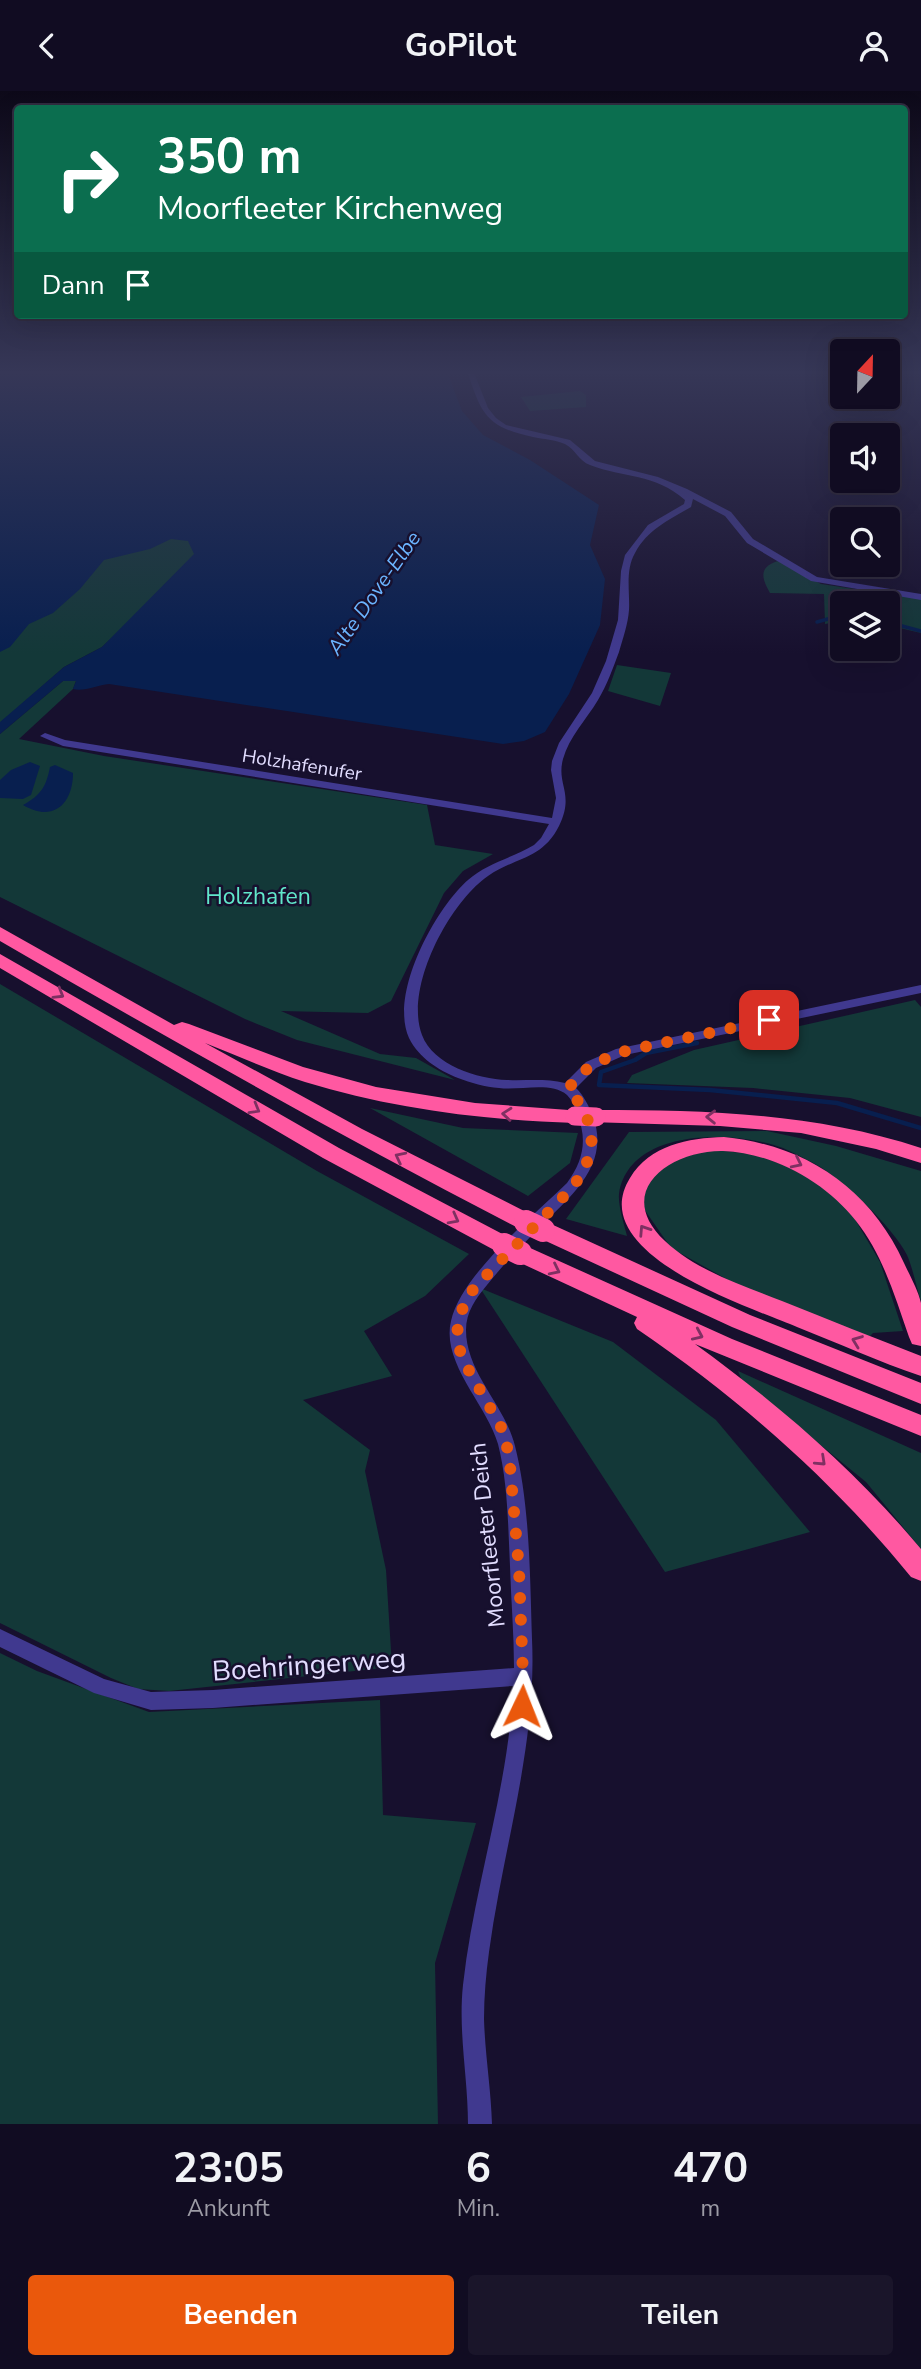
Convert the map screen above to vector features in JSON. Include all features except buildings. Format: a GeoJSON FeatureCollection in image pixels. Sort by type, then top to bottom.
{"type":"FeatureCollection","features":[{"type":"Feature","properties":{"kind":"highway"},"geometry":{"type":"LineString","coordinates":[[0,933],[354,1134],[534,1226],[741,1321],[921,1394]]}},
{"type":"Feature","properties":{"kind":"highway"},"geometry":{"type":"LineString","coordinates":[[0,960],[331,1153],[512,1249],[723,1346],[921,1426]]}},
{"type":"Feature","properties":{"kind":"highway"},"geometry":{"type":"LineString","coordinates":[[137,1013],[217,1039],[289,1069],[366,1092],[473,1111],[765,1120],[856,1135],[921,1156]]}},
{"type":"Feature","properties":{"kind":"highway"},"geometry":{"type":"LineString","coordinates":[[921,1337],[889,1255],[875,1230],[845,1196],[803,1166],[748,1147],[702,1145],[682,1148],[657,1159],[639,1179],[633,1195],[634,1211],[641,1230],[674,1260],[752,1298],[921,1366]]}},
{"type":"Feature","properties":{"kind":"highway"},"geometry":{"type":"LineString","coordinates":[[591,1287],[661,1332],[714,1371],[816,1456],[859,1497],[921,1569]]}},
{"type":"Feature","properties":{"kind":"street"},"geometry":{"type":"LineString","coordinates":[[605,465],[651,475],[721,510],[735,521],[750,541],[814,579],[921,597]]}},
{"type":"Feature","properties":{"kind":"street"},"geometry":{"type":"LineString","coordinates":[[678,489],[689,499],[688,505]]}},
{"type":"Feature","properties":{"kind":"street"},"geometry":{"type":"LineString","coordinates":[[721,510],[688,505],[656,523],[627,558],[626,605],[621,629],[598,692],[563,744],[556,763],[562,797],[555,822],[543,843],[484,873],[455,900],[441,923],[411,993],[411,1024],[422,1049],[455,1072],[498,1084],[567,1089],[591,1065],[621,1052],[921,989]]}},
{"type":"Feature","properties":{"kind":"street","name":"Holzhafenufer"},"geometry":{"type":"LineString","coordinates":[[45,736],[63,743],[555,822]]}},
{"type":"Feature","properties":{"kind":"street","name":"Moorfleeter Deich"},"geometry":{"type":"LineString","coordinates":[[480,2124],[473,1989],[507,1806],[522,1706],[523,1676],[517,1544],[509,1454],[501,1427],[463,1360],[457,1341],[458,1321],[467,1297],[572,1188],[584,1172],[591,1155],[591,1128],[577,1096],[567,1089]]}},
{"type":"Feature","properties":{"kind":"street","name":"Boehringerweg"},"geometry":{"type":"LineString","coordinates":[[0,1638],[101,1687],[151,1701],[214,1699],[523,1676]]}},
{"type":"Feature","properties":{"kind":"green space"},"geometry":{"type":"Polygon","coordinates":[[[0,465],[119,465],[214,541],[102,647],[64,667],[0,723],[0,465]]]}},
{"type":"Feature","properties":{"kind":"green space"},"geometry":{"type":"Polygon","coordinates":[[[778,561],[821,584],[868,591],[830,591],[830,623],[825,624],[824,594],[770,593],[763,573],[772,563],[778,561]]]}},
{"type":"Feature","properties":{"kind":"green space"},"geometry":{"type":"Polygon","coordinates":[[[900,596],[921,599],[921,633],[900,628],[900,596]]]}},
{"type":"Feature","properties":{"kind":"green space"},"geometry":{"type":"Polygon","coordinates":[[[617,665],[671,673],[660,706],[608,691],[617,665]]]}},
{"type":"Feature","properties":{"kind":"green space","name":"Holzhafen"},"geometry":{"type":"Polygon","coordinates":[[[63,681],[76,681],[73,689],[19,739],[104,756],[427,805],[435,845],[493,854],[463,871],[444,893],[391,1001],[368,1013],[281,1011],[380,1054],[416,1058],[455,1080],[297,1040],[245,1019],[0,897],[0,734],[63,681]]]}},
{"type":"Feature","properties":{"kind":"green space"},"geometry":{"type":"Polygon","coordinates":[[[0,984],[317,1171],[469,1254],[425,1296],[364,1331],[392,1376],[303,1400],[370,1450],[365,1471],[386,1570],[392,1667],[169,1691],[138,1689],[0,1623],[0,984]]]}},
{"type":"Feature","properties":{"kind":"green space"},"geometry":{"type":"Polygon","coordinates":[[[915,1000],[921,1007],[921,1117],[850,1098],[753,1088],[627,1083],[632,1075],[694,1050],[915,1000]]]}},
{"type":"Feature","properties":{"kind":"green space"},"geometry":{"type":"Polygon","coordinates":[[[370,1108],[463,1128],[578,1133],[570,1163],[528,1196],[370,1108]]]}},
{"type":"Feature","properties":{"kind":"green space"},"geometry":{"type":"Polygon","coordinates":[[[767,1131],[836,1146],[921,1171],[921,1301],[907,1255],[891,1231],[867,1205],[817,1165],[783,1148],[763,1142],[739,1138],[687,1139],[663,1145],[642,1156],[627,1172],[619,1194],[627,1236],[566,1219],[629,1132],[767,1131]]]}},
{"type":"Feature","properties":{"kind":"green space"},"geometry":{"type":"Polygon","coordinates":[[[714,1150],[753,1154],[784,1165],[813,1180],[849,1209],[880,1262],[903,1331],[873,1333],[868,1338],[739,1286],[671,1248],[644,1209],[643,1187],[668,1160],[714,1150]]]}},
{"type":"Feature","properties":{"kind":"green space"},"geometry":{"type":"Polygon","coordinates":[[[480,1288],[613,1342],[716,1420],[810,1532],[665,1572],[480,1288]]]}},
{"type":"Feature","properties":{"kind":"green space"},"geometry":{"type":"Polygon","coordinates":[[[738,1371],[921,1453],[921,1549],[866,1482],[742,1381],[738,1371]]]}},
{"type":"Feature","properties":{"kind":"green space"},"geometry":{"type":"Polygon","coordinates":[[[0,1653],[37,1671],[149,1712],[380,1700],[383,1815],[476,1823],[435,1963],[438,2124],[0,2124],[0,1653]]]}},
{"type":"Feature","properties":{"kind":"water","name":"Alte Dove-Elbe"},"geometry":{"type":"Polygon","coordinates":[[[0,465],[537,465],[599,505],[590,545],[605,579],[600,625],[569,694],[545,732],[524,741],[503,744],[109,684],[77,690],[73,689],[76,681],[63,681],[0,734],[0,722],[64,667],[102,647],[194,554],[188,541],[171,539],[150,549],[104,560],[80,589],[53,613],[29,624],[10,647],[0,652],[0,465]]]}},
{"type":"Feature","properties":{"kind":"water"},"geometry":{"type":"Polygon","coordinates":[[[30,762],[40,766],[31,795],[23,799],[0,798],[0,780],[11,770],[30,762]]]}},
{"type":"Feature","properties":{"kind":"water"},"geometry":{"type":"Polygon","coordinates":[[[55,765],[73,773],[65,801],[52,811],[43,812],[23,805],[42,790],[50,767],[55,765]]]}},
{"type":"Feature","properties":{"kind":"waterway"},"geometry":{"type":"LineString","coordinates":[[817,622],[830,618]]}},
{"type":"Feature","properties":{"kind":"waterway"},"geometry":{"type":"LineString","coordinates":[[900,625],[921,631]]}},
{"type":"Feature","properties":{"kind":"waterway"},"geometry":{"type":"LineString","coordinates":[[697,1043],[646,1053],[635,1060],[601,1072],[599,1085],[710,1090],[837,1103],[921,1128]]}},
{"type":"Feature","properties":{"kind":"route"},"geometry":{"type":"LineString","coordinates":[[522,1706],[519,1569],[509,1454],[501,1427],[463,1360],[457,1341],[461,1309],[478,1284],[572,1188],[584,1172],[591,1155],[591,1128],[577,1096],[567,1089],[591,1065],[621,1052],[769,1020]]}}]}
